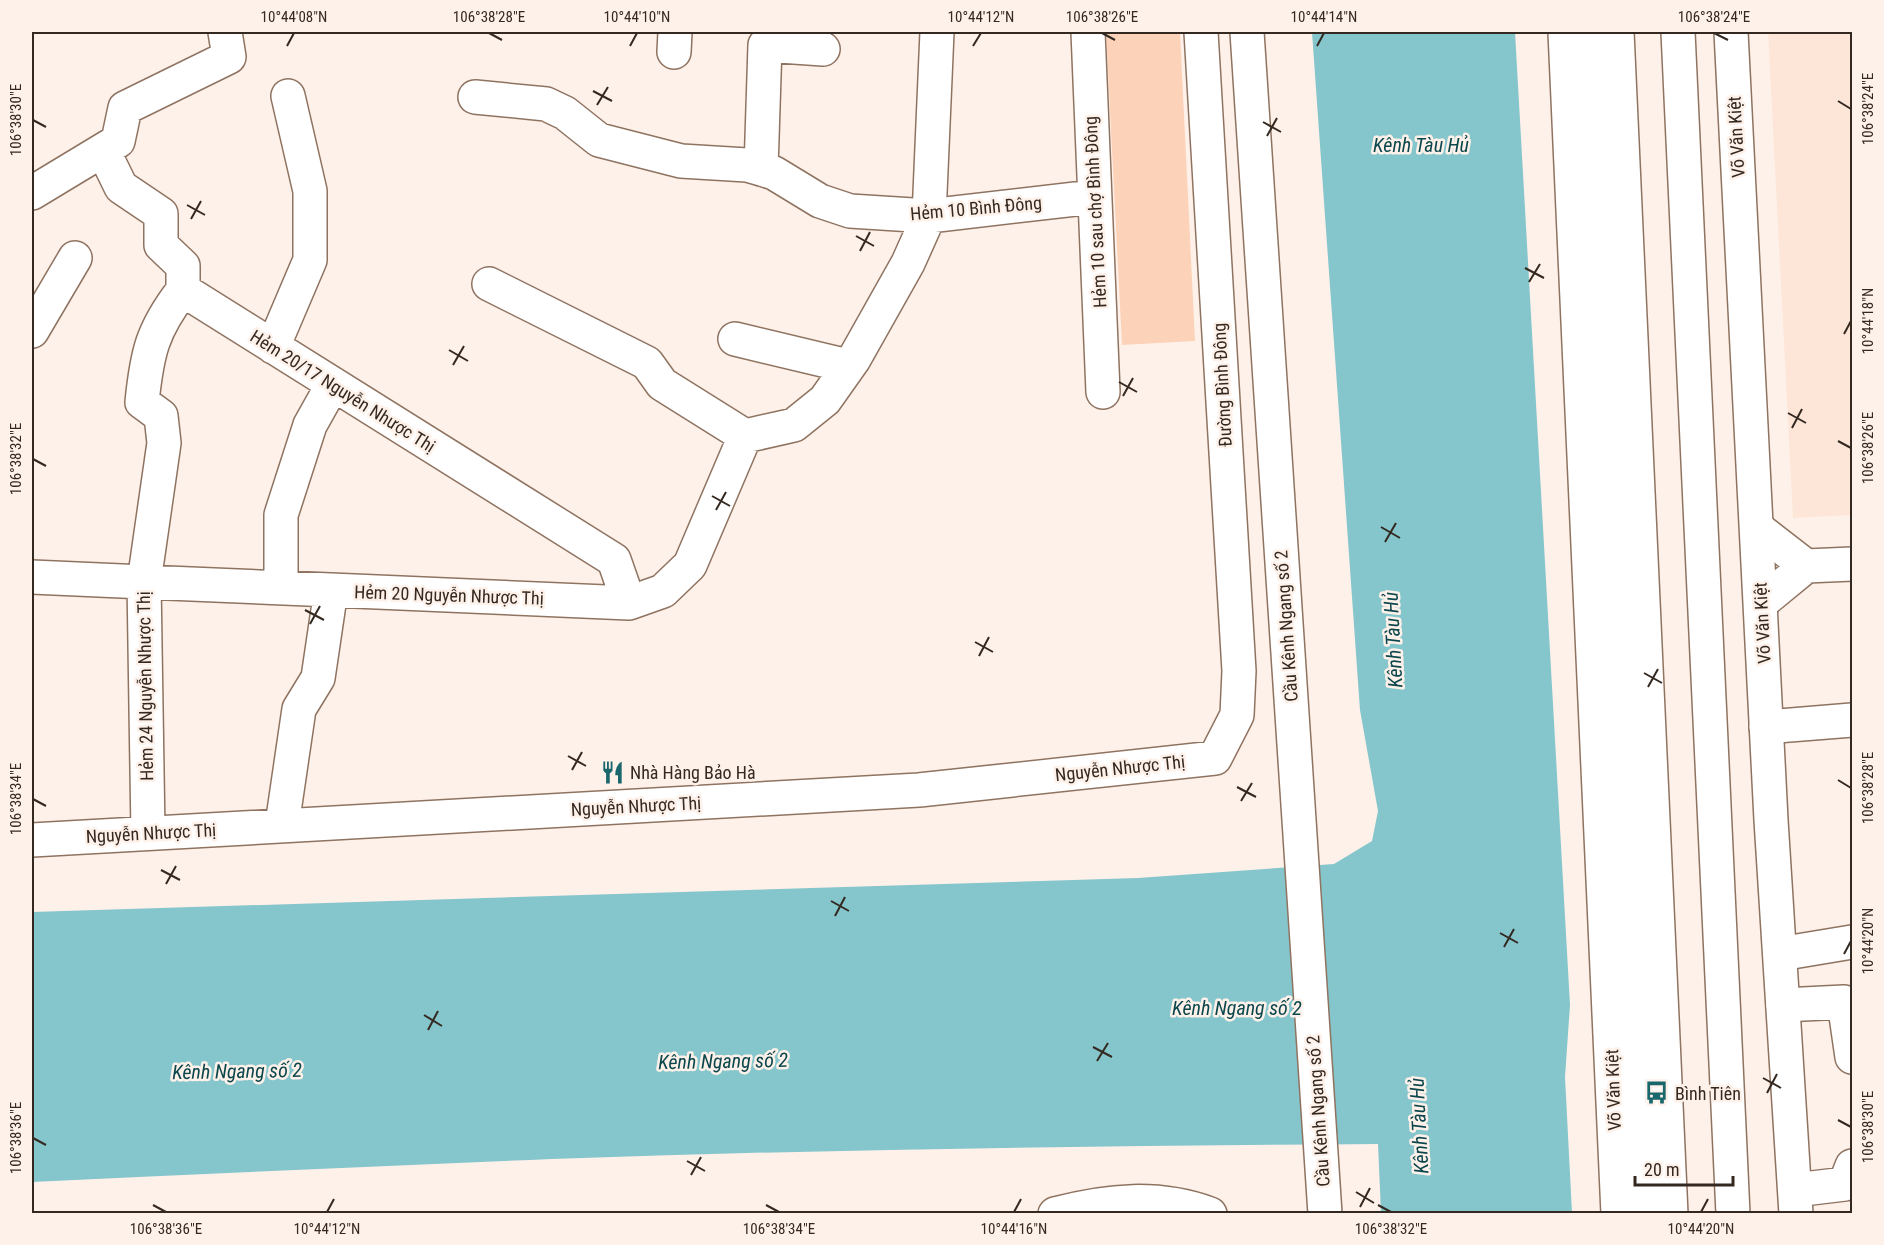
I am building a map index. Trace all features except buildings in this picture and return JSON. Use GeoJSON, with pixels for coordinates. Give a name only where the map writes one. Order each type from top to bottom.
{"type":"FeatureCollection","features":[{"type":"Feature","properties":{"kind":"main road"},"geometry":{"type":"LineString","coordinates":[[32,577],[144,582],[164,442],[161,416],[142,402],[146,363],[162,318],[183,290],[183,266],[161,245],[161,214],[121,188],[111,146],[125,108],[229,57],[225,32]]}},
{"type":"Feature","properties":{"kind":"main road"},"geometry":{"type":"LineString","coordinates":[[489,284],[647,363],[662,384],[745,436],[794,425],[825,400],[848,366],[908,263],[929,216],[937,32]]}},
{"type":"Feature","properties":{"kind":"main road","name":"Hẻm 10 sau chợ Bình Đông"},"geometry":{"type":"LineString","coordinates":[[1088,32],[1103,392]]}},
{"type":"Feature","properties":{"kind":"main road","name":"Đường Bình Đông"},"geometry":{"type":"LineString","coordinates":[[1202,32],[1239,671],[1237,715],[1226,736]]}},
{"type":"Feature","properties":{"kind":"main road","name":"Võ Văn Kiệt"},"geometry":{"type":"LineString","coordinates":[[1565,32],[1618,1214]]}},
{"type":"Feature","properties":{"kind":"main road","name":"Võ Văn Kiệt"},"geometry":{"type":"LineString","coordinates":[[1588,32],[1645,1214]]}},
{"type":"Feature","properties":{"kind":"main road"},"geometry":{"type":"LineString","coordinates":[[1617,32],[1671,1214]]}},
{"type":"Feature","properties":{"kind":"main road"},"geometry":{"type":"LineString","coordinates":[[1678,32],[1733,1214]]}},
{"type":"Feature","properties":{"kind":"main road","name":"Võ Văn Kiệt"},"geometry":{"type":"LineString","coordinates":[[1731,32],[1766,727],[1795,1202]]}},
{"type":"Feature","properties":{"kind":"main road","name":"Cầu Kênh Ngang số 2"},"geometry":{"type":"LineString","coordinates":[[1247,35],[1325,1214]]}},
{"type":"Feature","properties":{"kind":"main road"},"geometry":{"type":"LineString","coordinates":[[761,169],[765,45],[823,49]]}},
{"type":"Feature","properties":{"kind":"main road"},"geometry":{"type":"LineString","coordinates":[[273,347],[310,260],[310,191],[288,96]]}},
{"type":"Feature","properties":{"kind":"main road","name":"Hẻm 10 Bình Đông"},"geometry":{"type":"LineString","coordinates":[[476,97],[546,104],[565,113],[599,140],[681,161],[747,165],[761,169],[774,173],[820,201],[850,211],[929,216],[1094,197]]}},
{"type":"Feature","properties":{"kind":"main road"},"geometry":{"type":"LineString","coordinates":[[32,193],[111,146]]}},
{"type":"Feature","properties":{"kind":"main road"},"geometry":{"type":"LineString","coordinates":[[32,331],[75,258]]}},
{"type":"Feature","properties":{"kind":"main road","name":"Hẻm 20/17 Nguyễn Nhược Thị"},"geometry":{"type":"LineString","coordinates":[[183,290],[614,560],[629,603]]}},
{"type":"Feature","properties":{"kind":"main road"},"geometry":{"type":"LineString","coordinates":[[735,339],[848,366]]}},
{"type":"Feature","properties":{"kind":"main road"},"geometry":{"type":"LineString","coordinates":[[281,588],[281,515],[310,425],[333,384]]}},
{"type":"Feature","properties":{"kind":"main road"},"geometry":{"type":"LineString","coordinates":[[629,603],[663,591],[690,565],[745,436]]}},
{"type":"Feature","properties":{"kind":"main road"},"geometry":{"type":"LineString","coordinates":[[1757,528],[1806,566]]}},
{"type":"Feature","properties":{"kind":"main road"},"geometry":{"type":"LineString","coordinates":[[1761,603],[1806,566],[1852,564]]}},
{"type":"Feature","properties":{"kind":"main road","name":"Hẻm 24 Nguyễn Nhược Thị"},"geometry":{"type":"LineString","coordinates":[[147,833],[144,582],[331,590]]}},
{"type":"Feature","properties":{"kind":"main road","name":"Hẻm 20 Nguyễn Nhược Thị"},"geometry":{"type":"LineString","coordinates":[[282,825],[299,709],[318,678],[331,590],[629,603]]}},
{"type":"Feature","properties":{"kind":"main road"},"geometry":{"type":"LineString","coordinates":[[1766,727],[1852,720]]}},
{"type":"Feature","properties":{"kind":"main road","name":"Nguyễn Nhược Thị"},"geometry":{"type":"LineString","coordinates":[[32,840],[919,790],[1215,758],[1226,736]]}},
{"type":"Feature","properties":{"kind":"main road"},"geometry":{"type":"LineString","coordinates":[[1780,954],[1852,942]]}},
{"type":"Feature","properties":{"kind":"main road"},"geometry":{"type":"LineString","coordinates":[[1783,1005],[1844,1002],[1852,1057]]}},
{"type":"Feature","properties":{"kind":"main road"},"geometry":{"type":"LineString","coordinates":[[1795,1202],[1845,1184],[1852,1166],[1852,1156]]}},
{"type":"Feature","properties":{"kind":"main road"},"geometry":{"type":"LineString","coordinates":[[1055,1214],[1102,1204],[1160,1200],[1210,1214]]}},
{"type":"Feature","properties":{"kind":"shaded area"},"geometry":{"type":"Polygon","coordinates":[[[1106,32],[1180,32],[1195,341],[1122,345],[1106,32]]]}},
{"type":"Feature","properties":{"kind":"shaded area"},"geometry":{"type":"Polygon","coordinates":[[[1768,32],[1852,32],[1852,515],[1793,518],[1768,32]]]}},
{"type":"Feature","properties":{"kind":"water","name":"Kênh Ngang số 2"},"geometry":{"type":"Polygon","coordinates":[[[1312,32],[1515,32],[1570,1005],[1565,1077],[1572,1213],[1381,1213],[1378,1144],[965,1148],[758,1153],[422,1164],[32,1182],[32,912],[1138,878],[1334,864],[1372,841],[1378,811],[1360,710],[1312,32]]]}},
{"type":"Feature","properties":{"kind":"place","name":"Nhà Hàng Bảo Hà"},"geometry":{"type":"Point","coordinates":[612,772]}},
{"type":"Feature","properties":{"kind":"place","name":"Bình Tiên"},"geometry":{"type":"Point","coordinates":[1657,1093]}},
{"type":"Feature","properties":{"kind":"water label","name":"Kênh Tàu Hủ"},"geometry":{"type":"Point","coordinates":[1421,145]}},
{"type":"Feature","properties":{"kind":"water label","name":"Kênh Tàu Hủ"},"geometry":{"type":"Point","coordinates":[1393,640]}},
{"type":"Feature","properties":{"kind":"water label","name":"Kênh Tàu Hủ"},"geometry":{"type":"Point","coordinates":[1419,1126]}}]}
